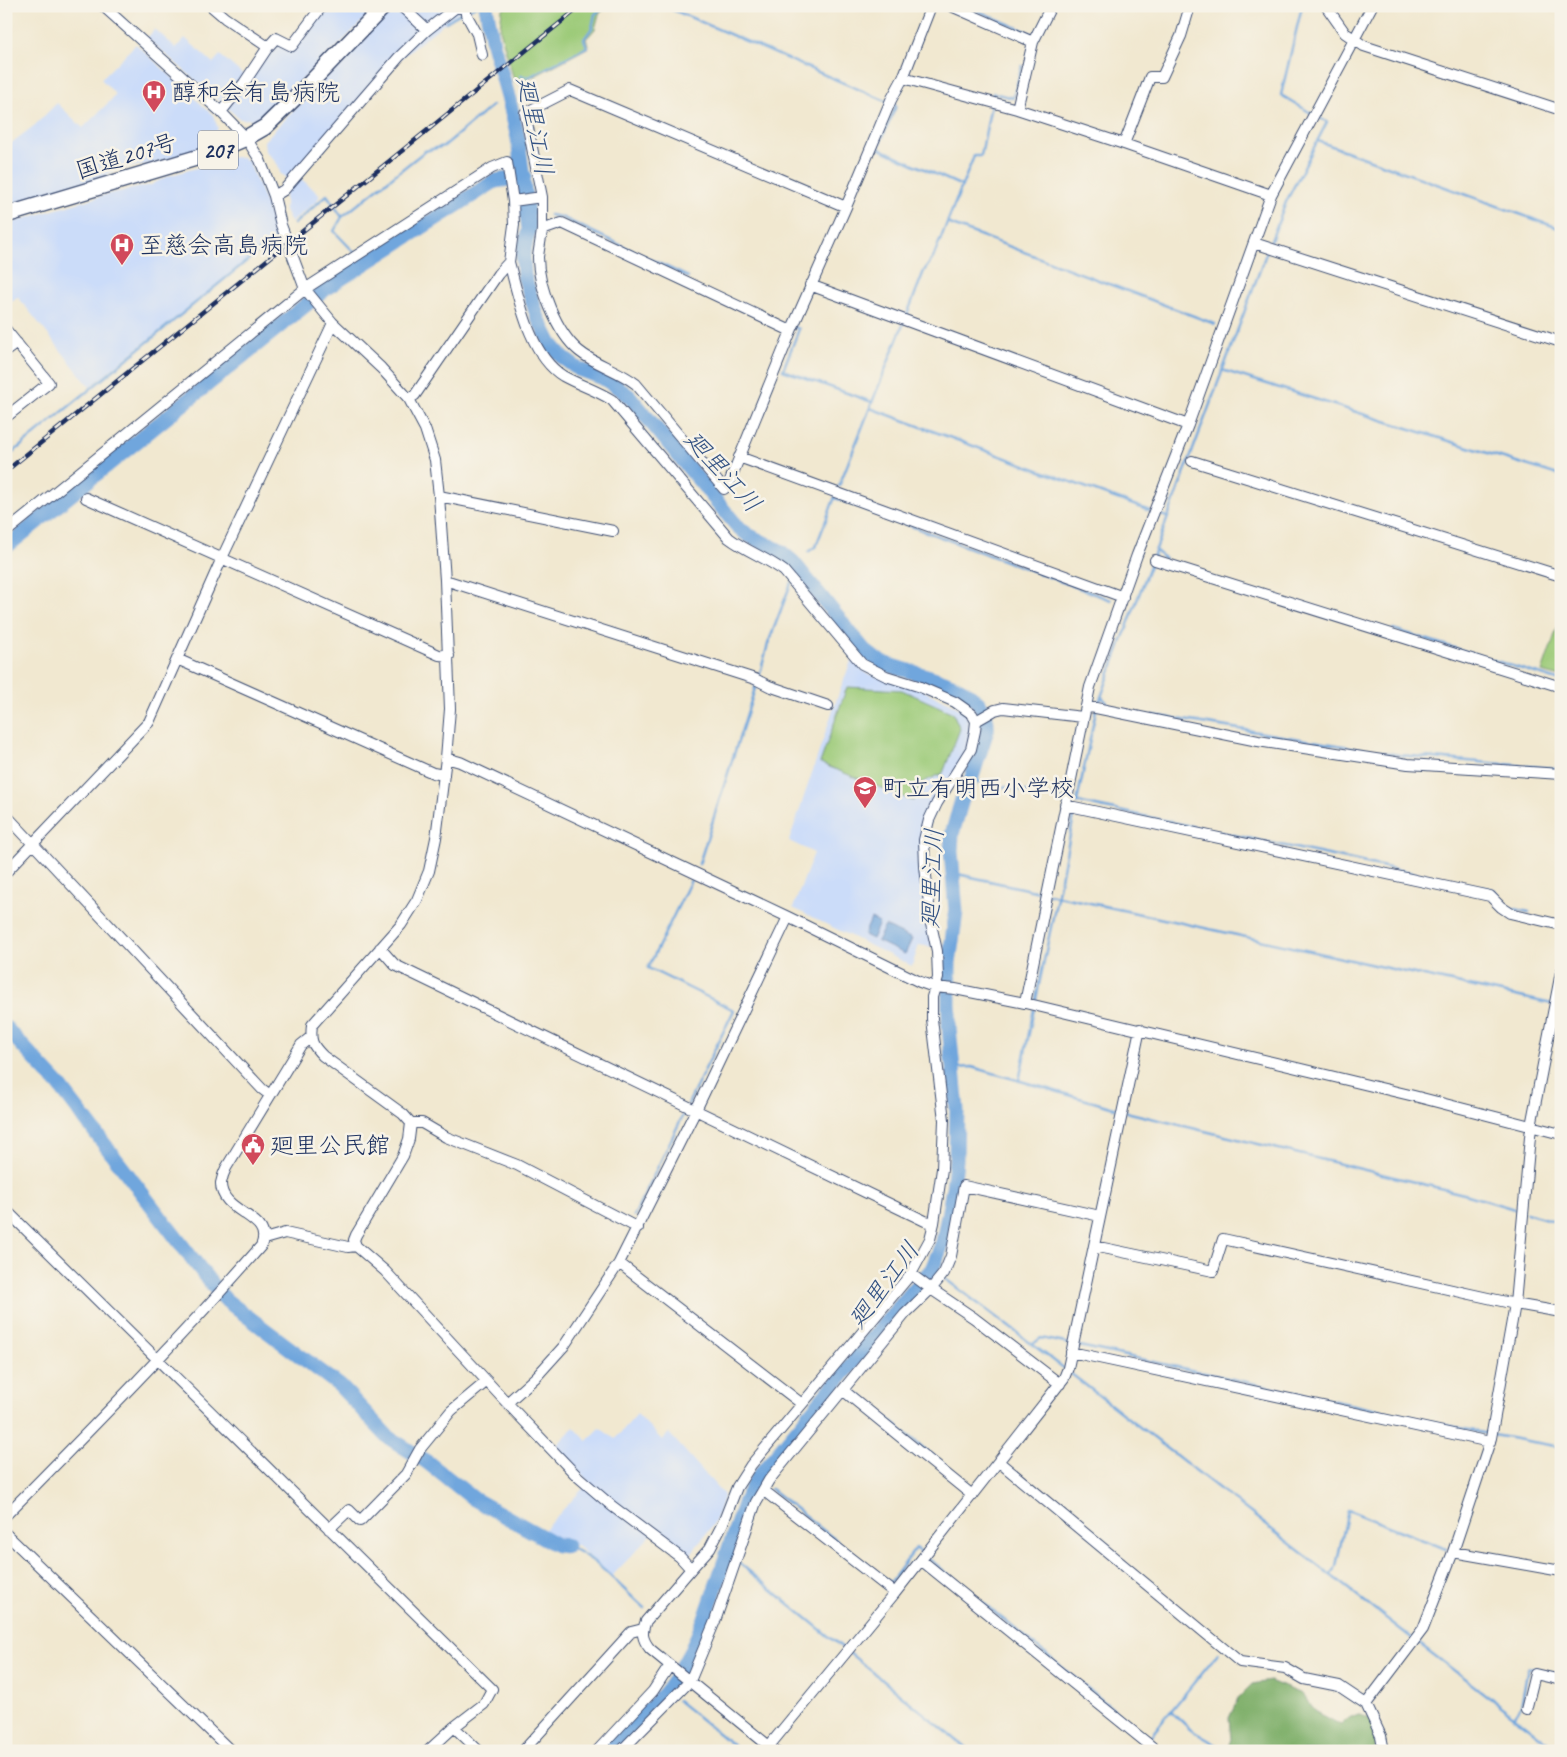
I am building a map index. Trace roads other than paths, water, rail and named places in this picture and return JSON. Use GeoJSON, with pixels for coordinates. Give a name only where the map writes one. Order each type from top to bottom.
{"type":"FeatureCollection","features":[{"type":"Feature","properties":{"kind":"highway","name":"国道207号"},"geometry":{"type":"LineString","coordinates":[[6,215],[206,155],[246,138],[265,127],[384,6]]}},
{"type":"Feature","properties":{"kind":"street"},"geometry":{"type":"LineString","coordinates":[[103,6],[246,138],[260,160],[305,289],[332,323],[381,368],[409,399],[425,429],[435,460],[440,496],[450,709],[436,838],[429,871],[416,900],[406,916],[312,1026],[310,1037],[314,1046],[323,1056],[403,1114],[411,1123],[410,1139],[403,1156],[356,1235],[354,1240],[356,1246],[385,1270],[576,1476],[612,1506],[680,1557],[691,1570]]}},
{"type":"Feature","properties":{"kind":"street"},"geometry":{"type":"LineString","coordinates":[[212,6],[225,18],[268,47]]}},
{"type":"Feature","properties":{"kind":"street"},"geometry":{"type":"LineString","coordinates":[[220,112],[244,83],[276,38],[292,46],[322,6]]}},
{"type":"Feature","properties":{"kind":"street"},"geometry":{"type":"LineString","coordinates":[[401,6],[427,30]]}},
{"type":"Feature","properties":{"kind":"street"},"geometry":{"type":"LineString","coordinates":[[846,207],[570,90],[525,113],[542,197],[542,230],[538,258],[541,280],[555,320],[568,340],[580,352],[623,374],[636,384],[724,489],[729,483],[810,285],[846,207],[889,103],[902,78],[930,6]]}},
{"type":"Feature","properties":{"kind":"street"},"geometry":{"type":"LineString","coordinates":[[951,6],[1030,41]]}},
{"type":"Feature","properties":{"kind":"street"},"geometry":{"type":"LineString","coordinates":[[1017,109],[1030,41],[1051,6]]}},
{"type":"Feature","properties":{"kind":"street"},"geometry":{"type":"LineString","coordinates":[[1124,144],[1150,77],[1162,77],[1181,36],[1190,6]]}},
{"type":"Feature","properties":{"kind":"street"},"geometry":{"type":"LineString","coordinates":[[1326,6],[1345,33],[1364,46],[1561,110]]}},
{"type":"Feature","properties":{"kind":"street"},"geometry":{"type":"LineString","coordinates":[[1093,708],[1090,687],[1153,512],[1188,425],[1271,195],[1372,6]]}},
{"type":"Feature","properties":{"kind":"street"},"geometry":{"type":"LineString","coordinates":[[274,196],[284,190],[392,64],[427,30],[455,8],[466,9],[477,34],[482,55]]}},
{"type":"Feature","properties":{"kind":"street"},"geometry":{"type":"LineString","coordinates":[[902,78],[992,101],[1271,195]]}},
{"type":"Feature","properties":{"kind":"street"},"geometry":{"type":"LineString","coordinates":[[6,532],[305,289],[492,168],[507,162],[513,201],[514,225],[509,262],[524,318],[538,349],[548,362],[562,375],[601,392],[612,400],[729,538],[772,562],[794,582],[869,670],[918,686],[955,702],[972,714],[976,722],[976,731],[971,749],[937,803],[929,820],[924,840],[931,924],[937,951],[938,978],[937,987],[932,997],[932,1019],[944,1120],[942,1169],[930,1239],[914,1275],[750,1465],[737,1487],[723,1523],[710,1548],[646,1621],[642,1629],[644,1642],[650,1649],[772,1748],[999,1462],[1064,1376],[1072,1347],[1140,1029]]}},
{"type":"Feature","properties":{"kind":"street"},"geometry":{"type":"LineString","coordinates":[[513,201],[542,197]]}},
{"type":"Feature","properties":{"kind":"street"},"geometry":{"type":"LineString","coordinates":[[542,230],[562,223],[792,328]]}},
{"type":"Feature","properties":{"kind":"street"},"geometry":{"type":"LineString","coordinates":[[1254,243],[1561,342]]}},
{"type":"Feature","properties":{"kind":"street"},"geometry":{"type":"LineString","coordinates":[[409,399],[416,395],[498,274],[509,262]]}},
{"type":"Feature","properties":{"kind":"street"},"geometry":{"type":"LineString","coordinates":[[810,285],[1188,425]]}},
{"type":"Feature","properties":{"kind":"street"},"geometry":{"type":"LineString","coordinates":[[6,872],[149,722],[222,558],[332,323]]}},
{"type":"Feature","properties":{"kind":"street"},"geometry":{"type":"LineString","coordinates":[[6,330],[49,383],[6,417]]}},
{"type":"Feature","properties":{"kind":"street"},"geometry":{"type":"LineString","coordinates":[[6,351],[16,343]]}},
{"type":"Feature","properties":{"kind":"street"},"geometry":{"type":"LineString","coordinates":[[739,457],[1122,597]]}},
{"type":"Feature","properties":{"kind":"street"},"geometry":{"type":"LineString","coordinates":[[1192,461],[1561,576]]}},
{"type":"Feature","properties":{"kind":"street"},"geometry":{"type":"LineString","coordinates":[[440,496],[613,531]]}},
{"type":"Feature","properties":{"kind":"street"},"geometry":{"type":"LineString","coordinates":[[86,498],[439,654],[449,656]]}},
{"type":"Feature","properties":{"kind":"street"},"geometry":{"type":"LineString","coordinates":[[1155,560],[1561,687]]}},
{"type":"Feature","properties":{"kind":"street"},"geometry":{"type":"LineString","coordinates":[[445,580],[758,680],[769,686],[828,706]]}},
{"type":"Feature","properties":{"kind":"street"},"geometry":{"type":"LineString","coordinates":[[178,658],[433,773],[444,775]]}},
{"type":"Feature","properties":{"kind":"street"},"geometry":{"type":"LineString","coordinates":[[976,722],[995,710],[1003,708],[1083,717]]}},
{"type":"Feature","properties":{"kind":"street"},"geometry":{"type":"LineString","coordinates":[[1031,1004],[1047,894],[1070,803],[1083,717],[1093,708]]}},
{"type":"Feature","properties":{"kind":"street"},"geometry":{"type":"LineString","coordinates":[[1093,708],[1258,741],[1408,764],[1561,774]]}},
{"type":"Feature","properties":{"kind":"street"},"geometry":{"type":"LineString","coordinates":[[446,758],[460,762],[788,917],[920,982],[937,987],[1031,1004],[1140,1029],[1561,1134]]}},
{"type":"Feature","properties":{"kind":"street"},"geometry":{"type":"LineString","coordinates":[[1070,803],[1490,896],[1510,913],[1561,925]]}},
{"type":"Feature","properties":{"kind":"street"},"geometry":{"type":"LineString","coordinates":[[6,815],[262,1089],[270,1095]]}},
{"type":"Feature","properties":{"kind":"street"},"geometry":{"type":"LineString","coordinates":[[507,1403],[536,1377],[564,1346],[619,1263],[638,1228],[690,1107],[788,917]]}},
{"type":"Feature","properties":{"kind":"street"},"geometry":{"type":"LineString","coordinates":[[380,948],[395,965],[925,1221],[934,1223]]}},
{"type":"Feature","properties":{"kind":"street"},"geometry":{"type":"LineString","coordinates":[[1366,1704],[1416,1641],[1423,1629],[1442,1576],[1453,1552],[1491,1437],[1515,1304],[1532,1126],[1561,972]]}},
{"type":"Feature","properties":{"kind":"street"},"geometry":{"type":"LineString","coordinates":[[6,1515],[224,1289],[261,1246],[264,1232],[258,1224],[231,1204],[223,1194],[221,1181],[226,1168],[270,1095],[301,1045],[310,1037]]}},
{"type":"Feature","properties":{"kind":"street"},"geometry":{"type":"LineString","coordinates":[[411,1123],[422,1123],[446,1137],[517,1165],[638,1228]]}},
{"type":"Feature","properties":{"kind":"street"},"geometry":{"type":"LineString","coordinates":[[621,1751],[690,1681],[715,1621],[756,1502],[763,1490],[905,1314],[942,1276],[951,1256],[964,1186],[1100,1216]]}},
{"type":"Feature","properties":{"kind":"street"},"geometry":{"type":"LineString","coordinates":[[6,1210],[492,1689],[484,1704],[454,1727],[428,1751]]}},
{"type":"Feature","properties":{"kind":"street"},"geometry":{"type":"LineString","coordinates":[[264,1239],[285,1233],[356,1246]]}},
{"type":"Feature","properties":{"kind":"street"},"geometry":{"type":"LineString","coordinates":[[1094,1246],[1213,1272],[1222,1239],[1515,1304],[1561,1312]]}},
{"type":"Feature","properties":{"kind":"street"},"geometry":{"type":"LineString","coordinates":[[619,1263],[802,1404]]}},
{"type":"Feature","properties":{"kind":"street"},"geometry":{"type":"LineString","coordinates":[[914,1275],[974,1318],[1064,1376]]}},
{"type":"Feature","properties":{"kind":"street"},"geometry":{"type":"LineString","coordinates":[[1072,1347],[1491,1437]]}},
{"type":"Feature","properties":{"kind":"street"},"geometry":{"type":"LineString","coordinates":[[330,1529],[349,1510],[360,1521],[406,1474],[420,1449],[451,1410],[487,1382]]}},
{"type":"Feature","properties":{"kind":"street"},"geometry":{"type":"LineString","coordinates":[[846,1387],[972,1495]]}},
{"type":"Feature","properties":{"kind":"street"},"geometry":{"type":"LineString","coordinates":[[999,1462],[1240,1662],[1285,1668],[1304,1679],[1339,1686],[1366,1704],[1381,1736],[1383,1746],[1379,1751]]}},
{"type":"Feature","properties":{"kind":"street"},"geometry":{"type":"LineString","coordinates":[[763,1490],[895,1593]]}},
{"type":"Feature","properties":{"kind":"street"},"geometry":{"type":"LineString","coordinates":[[6,1534],[231,1751]]}},
{"type":"Feature","properties":{"kind":"street"},"geometry":{"type":"LineString","coordinates":[[1453,1552],[1561,1571]]}},
{"type":"Feature","properties":{"kind":"street"},"geometry":{"type":"LineString","coordinates":[[924,1556],[1157,1751]]}},
{"type":"Feature","properties":{"kind":"street"},"geometry":{"type":"LineString","coordinates":[[523,1751],[631,1632],[642,1629]]}},
{"type":"Feature","properties":{"kind":"street"},"geometry":{"type":"LineString","coordinates":[[597,1751],[653,1690],[670,1665]]}},
{"type":"Feature","properties":{"kind":"street"},"geometry":{"type":"LineString","coordinates":[[1526,1710],[1535,1674],[1561,1680]]}},
{"type":"Feature","properties":{"kind":"street"},"geometry":{"type":"LineString","coordinates":[[454,1727],[479,1751]]}},
{"type":"Feature","properties":{"kind":"water"},"geometry":{"type":"Polygon","coordinates":[[[871,919],[879,923],[872,939],[864,935],[871,919]]]}},
{"type":"Feature","properties":{"kind":"water"},"geometry":{"type":"Polygon","coordinates":[[[885,926],[912,939],[905,954],[877,941],[885,926]]]}},
{"type":"Feature","properties":{"kind":"waterway"},"geometry":{"type":"LineString","coordinates":[[470,9],[476,6]]}},
{"type":"Feature","properties":{"kind":"waterway","name":"廻里江川"},"geometry":{"type":"LineString","coordinates":[[486,6],[493,44],[518,138],[529,230],[523,253],[524,276],[538,318],[551,344],[563,358],[578,369],[603,378],[630,397],[737,526],[748,535],[780,551],[793,562],[864,650],[883,663],[950,684],[965,692],[977,702],[985,714],[987,730],[971,780],[964,793],[952,834],[951,851],[956,912],[949,963],[949,1027],[957,1110],[956,1160],[953,1189],[943,1242],[932,1269],[757,1478],[745,1501],[706,1616],[692,1649],[666,1692],[608,1751]]}},
{"type":"Feature","properties":{"kind":"waterway"},"geometry":{"type":"LineString","coordinates":[[521,76],[529,77],[587,47],[584,39],[592,28],[595,14],[606,6]]}},
{"type":"Feature","properties":{"kind":"waterway"},"geometry":{"type":"LineString","coordinates":[[664,6],[888,102]]}},
{"type":"Feature","properties":{"kind":"waterway"},"geometry":{"type":"LineString","coordinates":[[967,6],[1032,34]]}},
{"type":"Feature","properties":{"kind":"waterway"},"geometry":{"type":"LineString","coordinates":[[1302,6],[1281,95],[1311,113]]}},
{"type":"Feature","properties":{"kind":"waterway"},"geometry":{"type":"LineString","coordinates":[[446,22],[462,12]]}},
{"type":"Feature","properties":{"kind":"waterway"},"geometry":{"type":"LineString","coordinates":[[992,99],[993,93],[1013,98],[1022,66]]}},
{"type":"Feature","properties":{"kind":"waterway"},"geometry":{"type":"LineString","coordinates":[[893,104],[896,106],[878,148],[962,186]]}},
{"type":"Feature","properties":{"kind":"waterway"},"geometry":{"type":"LineString","coordinates":[[356,254],[334,231],[342,217],[425,151],[444,146],[493,105]]}},
{"type":"Feature","properties":{"kind":"waterway"},"geometry":{"type":"LineString","coordinates":[[906,317],[924,271],[933,258],[974,156],[981,156],[991,105]]}},
{"type":"Feature","properties":{"kind":"waterway"},"geometry":{"type":"LineString","coordinates":[[1269,246],[1286,202],[1327,122],[1316,116]]}},
{"type":"Feature","properties":{"kind":"waterway"},"geometry":{"type":"LineString","coordinates":[[1318,141],[1561,229]]}},
{"type":"Feature","properties":{"kind":"waterway"},"geometry":{"type":"LineString","coordinates":[[6,547],[328,287],[495,181],[524,177]]}},
{"type":"Feature","properties":{"kind":"waterway"},"geometry":{"type":"LineString","coordinates":[[294,224],[327,195],[342,217]]}},
{"type":"Feature","properties":{"kind":"waterway"},"geometry":{"type":"LineString","coordinates":[[528,215],[535,213]]}},
{"type":"Feature","properties":{"kind":"waterway"},"geometry":{"type":"LineString","coordinates":[[550,215],[561,217],[688,277]]}},
{"type":"Feature","properties":{"kind":"waterway"},"geometry":{"type":"LineString","coordinates":[[947,223],[1215,324]]}},
{"type":"Feature","properties":{"kind":"waterway"},"geometry":{"type":"LineString","coordinates":[[6,458],[276,237]]}},
{"type":"Feature","properties":{"kind":"waterway"},"geometry":{"type":"LineString","coordinates":[[1098,705],[1267,251]]}},
{"type":"Feature","properties":{"kind":"waterway"},"geometry":{"type":"LineString","coordinates":[[359,258],[364,264]]}},
{"type":"Feature","properties":{"kind":"waterway"},"geometry":{"type":"LineString","coordinates":[[839,486],[904,322]]}},
{"type":"Feature","properties":{"kind":"waterway"},"geometry":{"type":"LineString","coordinates":[[794,327],[799,329],[783,370],[872,402]]}},
{"type":"Feature","properties":{"kind":"waterway"},"geometry":{"type":"LineString","coordinates":[[1222,370],[1561,476]]}},
{"type":"Feature","properties":{"kind":"waterway"},"geometry":{"type":"LineString","coordinates":[[870,408],[1150,511]]}},
{"type":"Feature","properties":{"kind":"waterway"},"geometry":{"type":"LineString","coordinates":[[808,552],[816,546],[835,497]]}},
{"type":"Feature","properties":{"kind":"waterway"},"geometry":{"type":"LineString","coordinates":[[835,498],[1111,600]]}},
{"type":"Feature","properties":{"kind":"waterway"},"geometry":{"type":"LineString","coordinates":[[1155,513],[1167,517]]}},
{"type":"Feature","properties":{"kind":"waterway"},"geometry":{"type":"LineString","coordinates":[[1155,550],[1165,559]]}},
{"type":"Feature","properties":{"kind":"waterway","name":"廻里江川"},"geometry":{"type":"LineString","coordinates":[[793,562],[798,559]]}},
{"type":"Feature","properties":{"kind":"waterway"},"geometry":{"type":"LineString","coordinates":[[795,580],[803,573]]}},
{"type":"Feature","properties":{"kind":"waterway"},"geometry":{"type":"LineString","coordinates":[[759,677],[768,644],[791,583]]}},
{"type":"Feature","properties":{"kind":"waterway"},"geometry":{"type":"LineString","coordinates":[[1393,629],[1561,681]]}},
{"type":"Feature","properties":{"kind":"waterway"},"geometry":{"type":"LineString","coordinates":[[699,864],[757,682]]}},
{"type":"Feature","properties":{"kind":"waterway"},"geometry":{"type":"LineString","coordinates":[[1102,697],[1111,707]]}},
{"type":"Feature","properties":{"kind":"waterway"},"geometry":{"type":"LineString","coordinates":[[1096,710],[1077,802],[1494,890],[1506,905]]}},
{"type":"Feature","properties":{"kind":"waterway"},"geometry":{"type":"LineString","coordinates":[[1153,715],[1399,755],[1561,769]]}},
{"type":"Feature","properties":{"kind":"waterway"},"geometry":{"type":"LineString","coordinates":[[971,780],[1063,799]]}},
{"type":"Feature","properties":{"kind":"waterway"},"geometry":{"type":"LineString","coordinates":[[1035,1004],[1075,811]]}},
{"type":"Feature","properties":{"kind":"waterway"},"geometry":{"type":"LineString","coordinates":[[953,873],[1044,893]]}},
{"type":"Feature","properties":{"kind":"waterway"},"geometry":{"type":"LineString","coordinates":[[688,1104],[734,1010],[648,968],[691,880]]}},
{"type":"Feature","properties":{"kind":"waterway"},"geometry":{"type":"LineString","coordinates":[[1049,894],[1552,1004]]}},
{"type":"Feature","properties":{"kind":"waterway"},"geometry":{"type":"LineString","coordinates":[[1510,908],[1529,912]]}},
{"type":"Feature","properties":{"kind":"waterway"},"geometry":{"type":"LineString","coordinates":[[1019,1081],[1034,1009]]}},
{"type":"Feature","properties":{"kind":"waterway"},"geometry":{"type":"LineString","coordinates":[[6,1028],[59,1085],[214,1287],[227,1301],[340,1386],[388,1437],[427,1462],[474,1499],[557,1545],[567,1546]]}},
{"type":"Feature","properties":{"kind":"waterway"},"geometry":{"type":"LineString","coordinates":[[954,1068],[972,1067],[1121,1110]]}},
{"type":"Feature","properties":{"kind":"waterway"},"geometry":{"type":"LineString","coordinates":[[634,1216],[686,1109]]}},
{"type":"Feature","properties":{"kind":"waterway"},"geometry":{"type":"LineString","coordinates":[[1126,1112],[1468,1195],[1521,1211]]}},
{"type":"Feature","properties":{"kind":"waterway"},"geometry":{"type":"LineString","coordinates":[[1526,1213],[1561,1223]]}},
{"type":"Feature","properties":{"kind":"waterway"},"geometry":{"type":"LineString","coordinates":[[932,1269],[940,1274]]}},
{"type":"Feature","properties":{"kind":"waterway"},"geometry":{"type":"LineString","coordinates":[[944,1278],[1065,1369]]}},
{"type":"Feature","properties":{"kind":"waterway"},"geometry":{"type":"LineString","coordinates":[[1033,1344],[1041,1338],[1070,1344]]}},
{"type":"Feature","properties":{"kind":"waterway"},"geometry":{"type":"LineString","coordinates":[[1075,1345],[1488,1434]]}},
{"type":"Feature","properties":{"kind":"waterway"},"geometry":{"type":"LineString","coordinates":[[1070,1373],[1413,1639]]}},
{"type":"Feature","properties":{"kind":"waterway","name":"廻里江川"},"geometry":{"type":"LineString","coordinates":[[839,1378],[844,1383]]}},
{"type":"Feature","properties":{"kind":"waterway"},"geometry":{"type":"LineString","coordinates":[[849,1386],[969,1486]]}},
{"type":"Feature","properties":{"kind":"waterway"},"geometry":{"type":"LineString","coordinates":[[1493,1435],[1561,1447]]}},
{"type":"Feature","properties":{"kind":"waterway","name":"廻里江川"},"geometry":{"type":"LineString","coordinates":[[757,1478],[761,1481]]}},
{"type":"Feature","properties":{"kind":"waterway"},"geometry":{"type":"LineString","coordinates":[[771,1489],[890,1583],[916,1548],[923,1554]]}},
{"type":"Feature","properties":{"kind":"waterway"},"geometry":{"type":"LineString","coordinates":[[1330,1575],[1336,1566],[1348,1510],[1446,1549]]}},
{"type":"Feature","properties":{"kind":"waterway"},"geometry":{"type":"LineString","coordinates":[[567,1546],[598,1565],[644,1608]]}},
{"type":"Feature","properties":{"kind":"waterway"},"geometry":{"type":"LineString","coordinates":[[727,1554],[734,1559]]}},
{"type":"Feature","properties":{"kind":"waterway"},"geometry":{"type":"LineString","coordinates":[[927,1557],[1119,1714]]}},
{"type":"Feature","properties":{"kind":"waterway"},"geometry":{"type":"LineString","coordinates":[[738,1562],[844,1649]]}},
{"type":"Feature","properties":{"kind":"waterway"},"geometry":{"type":"LineString","coordinates":[[1417,1642],[1559,1751]]}},
{"type":"Feature","properties":{"kind":"waterway"},"geometry":{"type":"LineString","coordinates":[[848,1652],[970,1751]]}},
{"type":"Feature","properties":{"kind":"waterway"},"geometry":{"type":"LineString","coordinates":[[1148,1738],[1218,1653]]}},
{"type":"Feature","properties":{"kind":"waterway"},"geometry":{"type":"LineString","coordinates":[[1514,1717],[1521,1706],[1528,1668],[1561,1674]]}},
{"type":"Feature","properties":{"kind":"waterway","name":"廻里江川"},"geometry":{"type":"LineString","coordinates":[[666,1692],[672,1697]]}},
{"type":"Feature","properties":{"kind":"waterway"},"geometry":{"type":"LineString","coordinates":[[677,1700],[740,1751]]}},
{"type":"Feature","properties":{"kind":"waterway"},"geometry":{"type":"LineString","coordinates":[[1172,1712],[1191,1730],[1227,1751]]}},
{"type":"Feature","properties":{"kind":"railway"},"geometry":{"type":"LineString","coordinates":[[6,471],[581,6]]}},
{"type":"Feature","properties":{"kind":"place","name":"醇和会有島病院"},"geometry":{"type":"Point","coordinates":[154,113]}},
{"type":"Feature","properties":{"kind":"place","name":"至慈会高島病院"},"geometry":{"type":"Point","coordinates":[122,266]}},
{"type":"Feature","properties":{"kind":"place","name":"町立有明西小学校"},"geometry":{"type":"Point","coordinates":[865,809]}},
{"type":"Feature","properties":{"kind":"place","name":"廻里公民館"},"geometry":{"type":"Point","coordinates":[253,1166]}}]}
